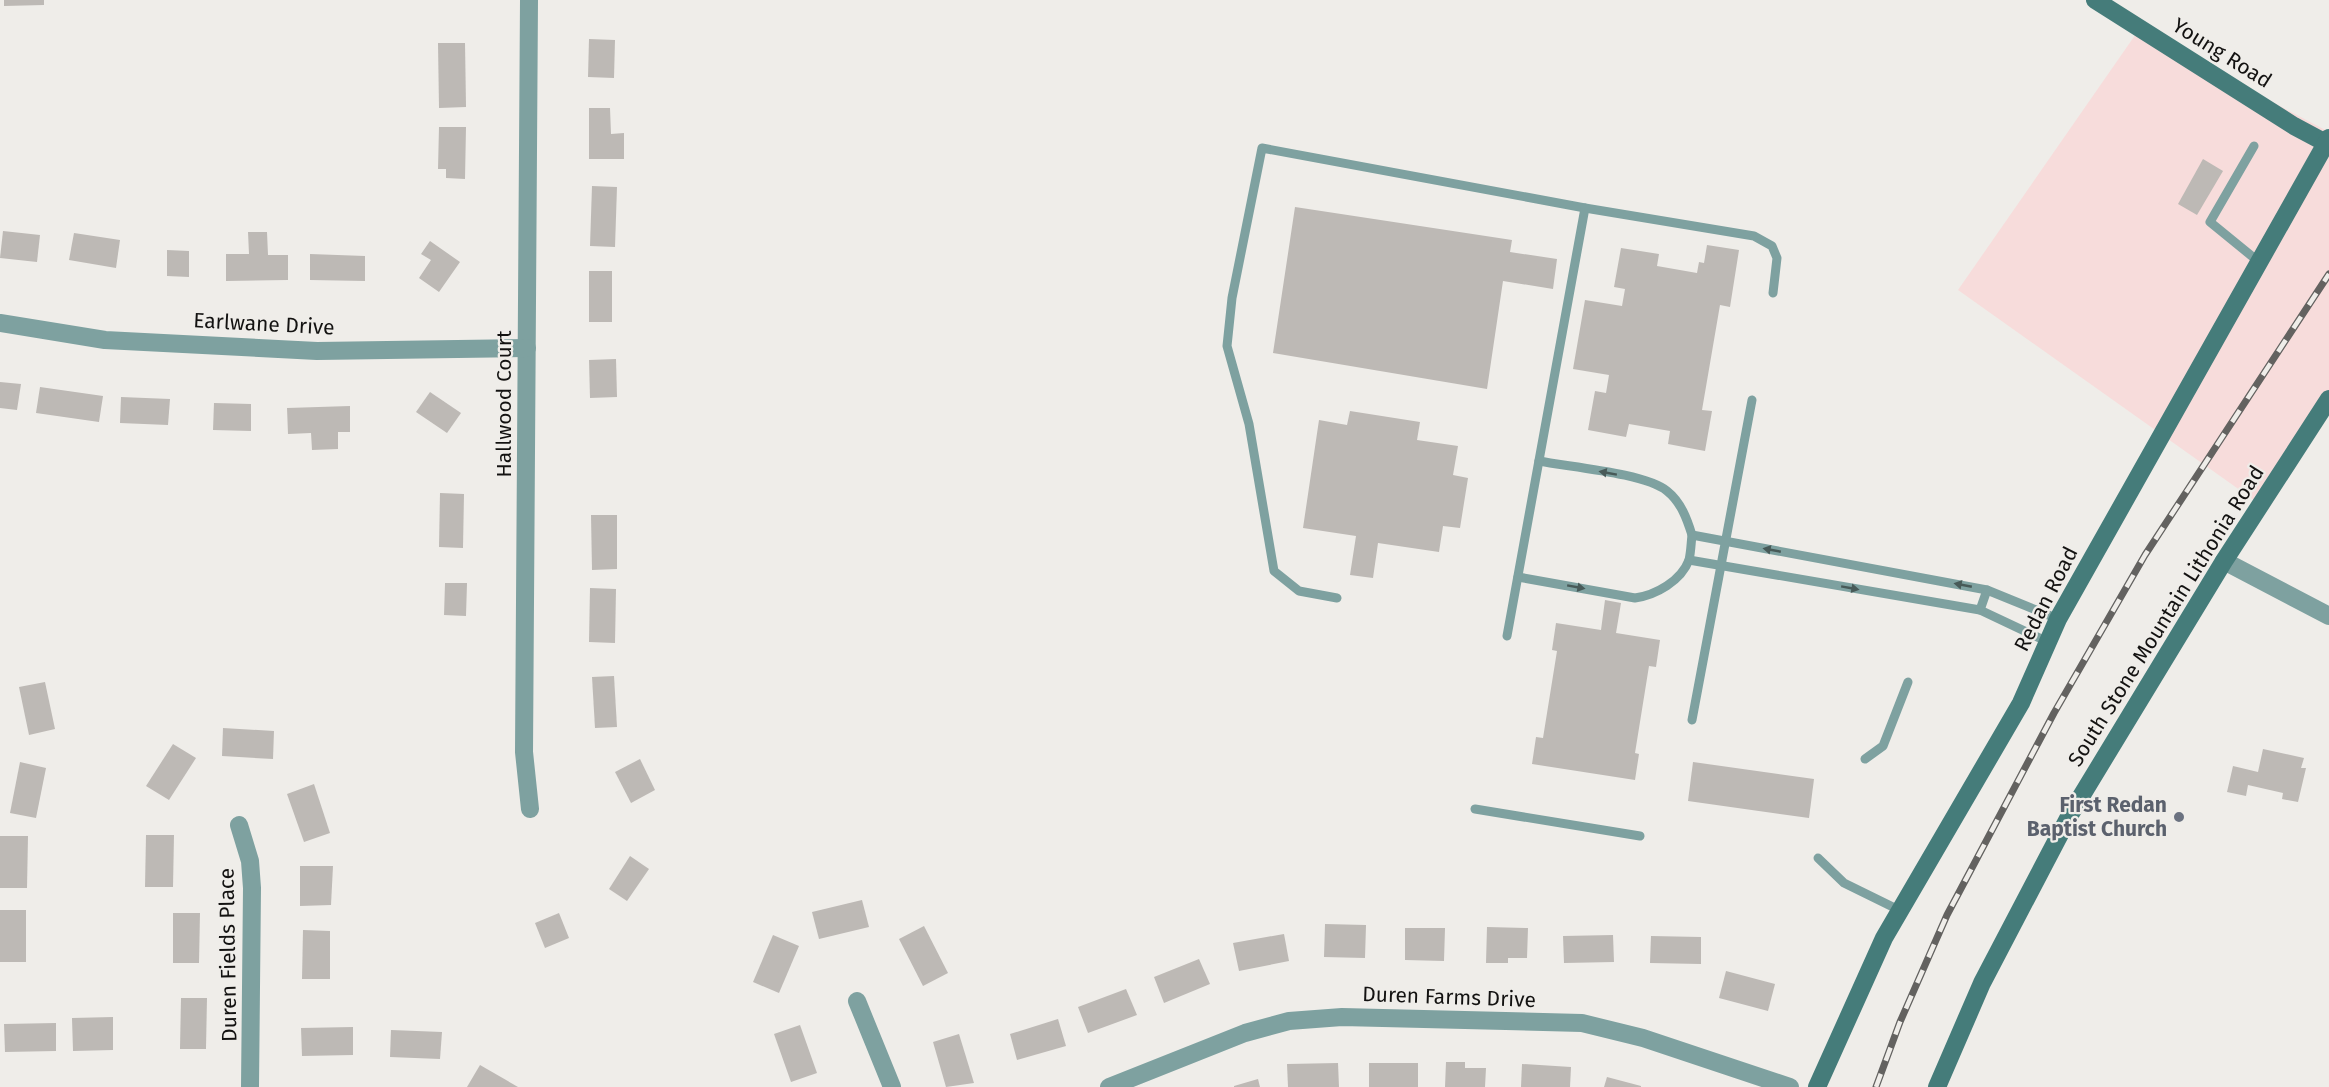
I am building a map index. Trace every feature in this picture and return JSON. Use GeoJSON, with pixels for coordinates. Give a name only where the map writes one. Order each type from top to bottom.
{"type":"FeatureCollection","features":[{"type":"Feature","properties":{"kind":"main road","name":"Young Road"},"geometry":{"type":"LineString","coordinates":[[2095,0],[2294,126],[2327,140]]}},
{"type":"Feature","properties":{"kind":"main road","name":"Redan Road"},"geometry":{"type":"LineString","coordinates":[[1817,1087],[1844,1021],[1899,910],[2021,703],[2058,619],[2327,140]]}},
{"type":"Feature","properties":{"kind":"main road","name":"South Stone Mountain Lithonia Road"},"geometry":{"type":"LineString","coordinates":[[1937,1087],[1982,983],[2071,813],[2224,561],[2329,399]]}},
{"type":"Feature","properties":{"kind":"street","name":"Hallwood Court"},"geometry":{"type":"LineString","coordinates":[[529,0],[524,752],[530,809]]}},
{"type":"Feature","properties":{"kind":"street","name":"Earlwane Drive"},"geometry":{"type":"LineString","coordinates":[[0,322],[105,340],[317,351],[527,348]]}},
{"type":"Feature","properties":{"kind":"street"},"geometry":{"type":"LineString","coordinates":[[2224,561],[2329,616]]}},
{"type":"Feature","properties":{"kind":"street","name":"Duren Fields Place"},"geometry":{"type":"LineString","coordinates":[[239,825],[250,861],[252,888],[250,1087]]}},
{"type":"Feature","properties":{"kind":"street"},"geometry":{"type":"LineString","coordinates":[[857,1001],[892,1087]]}},
{"type":"Feature","properties":{"kind":"street","name":"Duren Farms Drive"},"geometry":{"type":"LineString","coordinates":[[1109,1087],[1245,1033],[1288,1020],[1342,1017],[1582,1023],[1643,1038],[1790,1087]]}},
{"type":"Feature","properties":{"kind":"lane"},"geometry":{"type":"LineString","coordinates":[[2254,146],[2210,222],[2259,262]]}},
{"type":"Feature","properties":{"kind":"lane"},"geometry":{"type":"LineString","coordinates":[[1337,598],[1299,591],[1274,571],[1249,424],[1227,346],[1232,298],[1262,148],[1586,208],[1754,236],[1772,246],[1777,258],[1773,293]]}},
{"type":"Feature","properties":{"kind":"lane"},"geometry":{"type":"LineString","coordinates":[[1508,636],[1586,208]]}},
{"type":"Feature","properties":{"kind":"lane"},"geometry":{"type":"LineString","coordinates":[[1692,720],[1752,400]]}},
{"type":"Feature","properties":{"kind":"lane"},"geometry":{"type":"LineString","coordinates":[[1518,577],[1635,598],[1652,595],[1668,585],[1689,560],[1692,535],[1686,516],[1675,498],[1650,481],[1539,461]]}},
{"type":"Feature","properties":{"kind":"lane"},"geometry":{"type":"LineString","coordinates":[[1692,535],[1987,590],[2058,619]]}},
{"type":"Feature","properties":{"kind":"lane"},"geometry":{"type":"LineString","coordinates":[[1689,560],[1980,610],[2048,642]]}},
{"type":"Feature","properties":{"kind":"lane"},"geometry":{"type":"LineString","coordinates":[[1980,610],[1987,590]]}},
{"type":"Feature","properties":{"kind":"lane"},"geometry":{"type":"LineString","coordinates":[[1864,759],[1883,746],[1908,682]]}},
{"type":"Feature","properties":{"kind":"lane"},"geometry":{"type":"LineString","coordinates":[[1475,809],[1640,836]]}},
{"type":"Feature","properties":{"kind":"lane"},"geometry":{"type":"LineString","coordinates":[[1818,858],[1844,883],[1899,910]]}},
{"type":"Feature","properties":{"kind":"shaded area"},"geometry":{"type":"Polygon","coordinates":[[[2138,31],[2329,132],[2329,409],[2268,510],[1958,290],[2138,31]]]}},
{"type":"Feature","properties":{"kind":"building"},"geometry":{"type":"Polygon","coordinates":[[[4,0],[44,0],[44,5],[4,6],[4,0]]]}},
{"type":"Feature","properties":{"kind":"building"},"geometry":{"type":"Polygon","coordinates":[[[589,39],[615,40],[614,78],[588,77],[589,39]]]}},
{"type":"Feature","properties":{"kind":"building"},"geometry":{"type":"Polygon","coordinates":[[[438,43],[465,43],[466,107],[439,108],[438,43]]]}},
{"type":"Feature","properties":{"kind":"building"},"geometry":{"type":"Polygon","coordinates":[[[589,108],[610,108],[611,134],[624,133],[624,159],[589,159],[589,108]]]}},
{"type":"Feature","properties":{"kind":"building"},"geometry":{"type":"Polygon","coordinates":[[[439,127],[466,127],[465,179],[446,178],[446,169],[438,169],[439,127]]]}},
{"type":"Feature","properties":{"kind":"building"},"geometry":{"type":"Polygon","coordinates":[[[2203,159],[2223,171],[2197,215],[2178,204],[2203,159]]]}},
{"type":"Feature","properties":{"kind":"building"},"geometry":{"type":"Polygon","coordinates":[[[592,186],[617,187],[615,247],[590,246],[592,186]]]}},
{"type":"Feature","properties":{"kind":"building"},"geometry":{"type":"Polygon","coordinates":[[[1295,207],[1512,240],[1510,252],[1557,259],[1553,289],[1503,281],[1487,389],[1273,353],[1295,207]]]}},
{"type":"Feature","properties":{"kind":"building"},"geometry":{"type":"Polygon","coordinates":[[[3,231],[40,235],[37,262],[0,258],[3,231]]]}},
{"type":"Feature","properties":{"kind":"building"},"geometry":{"type":"Polygon","coordinates":[[[248,232],[267,232],[268,255],[288,255],[288,280],[226,281],[226,254],[249,254],[248,232]]]}},
{"type":"Feature","properties":{"kind":"building"},"geometry":{"type":"Polygon","coordinates":[[[74,233],[120,240],[116,268],[69,260],[74,233]]]}},
{"type":"Feature","properties":{"kind":"building"},"geometry":{"type":"Polygon","coordinates":[[[430,241],[460,262],[439,292],[419,278],[431,260],[421,254],[430,241]]]}},
{"type":"Feature","properties":{"kind":"building"},"geometry":{"type":"Polygon","coordinates":[[[1707,245],[1739,250],[1730,307],[1720,305],[1702,410],[1712,411],[1705,451],[1668,444],[1670,431],[1629,424],[1626,437],[1588,430],[1595,391],[1606,393],[1609,375],[1573,369],[1585,300],[1622,306],[1625,289],[1614,287],[1621,248],[1659,254],[1657,266],[1697,273],[1699,262],[1704,263],[1707,245]]]}},
{"type":"Feature","properties":{"kind":"building"},"geometry":{"type":"Polygon","coordinates":[[[167,250],[189,251],[189,277],[167,276],[167,250]]]}},
{"type":"Feature","properties":{"kind":"building"},"geometry":{"type":"Polygon","coordinates":[[[310,254],[365,256],[365,281],[310,280],[310,254]]]}},
{"type":"Feature","properties":{"kind":"building"},"geometry":{"type":"Polygon","coordinates":[[[589,271],[612,271],[612,322],[589,322],[589,271]]]}},
{"type":"Feature","properties":{"kind":"building"},"geometry":{"type":"Polygon","coordinates":[[[616,359],[617,397],[590,398],[589,360],[616,359]]]}},
{"type":"Feature","properties":{"kind":"building"},"geometry":{"type":"Polygon","coordinates":[[[0,382],[21,384],[17,410],[0,408],[0,382]]]}},
{"type":"Feature","properties":{"kind":"building"},"geometry":{"type":"Polygon","coordinates":[[[40,387],[103,396],[99,422],[36,413],[40,387]]]}},
{"type":"Feature","properties":{"kind":"building"},"geometry":{"type":"Polygon","coordinates":[[[430,392],[461,413],[447,433],[416,412],[430,392]]]}},
{"type":"Feature","properties":{"kind":"building"},"geometry":{"type":"Polygon","coordinates":[[[121,397],[170,399],[168,425],[120,423],[121,397]]]}},
{"type":"Feature","properties":{"kind":"building"},"geometry":{"type":"Polygon","coordinates":[[[214,403],[251,404],[251,431],[213,430],[214,403]]]}},
{"type":"Feature","properties":{"kind":"building"},"geometry":{"type":"Polygon","coordinates":[[[350,406],[350,432],[338,432],[338,449],[312,450],[311,433],[288,434],[287,408],[350,406]]]}},
{"type":"Feature","properties":{"kind":"building"},"geometry":{"type":"Polygon","coordinates":[[[1350,411],[1420,422],[1417,440],[1458,446],[1453,475],[1468,478],[1460,528],[1443,526],[1439,552],[1378,543],[1373,578],[1350,575],[1356,536],[1303,528],[1319,420],[1347,425],[1350,411]]]}},
{"type":"Feature","properties":{"kind":"building"},"geometry":{"type":"Polygon","coordinates":[[[440,493],[464,494],[463,548],[439,547],[440,493]]]}},
{"type":"Feature","properties":{"kind":"building"},"geometry":{"type":"Polygon","coordinates":[[[591,515],[617,515],[617,569],[592,570],[591,515]]]}},
{"type":"Feature","properties":{"kind":"building"},"geometry":{"type":"Polygon","coordinates":[[[445,583],[467,583],[466,616],[444,615],[445,583]]]}},
{"type":"Feature","properties":{"kind":"building"},"geometry":{"type":"Polygon","coordinates":[[[590,588],[616,589],[615,643],[589,642],[590,588]]]}},
{"type":"Feature","properties":{"kind":"building"},"geometry":{"type":"Polygon","coordinates":[[[1605,600],[1621,603],[1616,633],[1660,640],[1656,667],[1649,666],[1635,753],[1639,754],[1635,780],[1532,764],[1536,737],[1543,738],[1557,651],[1552,650],[1556,623],[1601,630],[1605,600]]]}},
{"type":"Feature","properties":{"kind":"building"},"geometry":{"type":"Polygon","coordinates":[[[614,676],[617,727],[595,728],[592,677],[614,676]]]}},
{"type":"Feature","properties":{"kind":"building"},"geometry":{"type":"Polygon","coordinates":[[[45,682],[55,729],[29,735],[19,687],[45,682]]]}},
{"type":"Feature","properties":{"kind":"building"},"geometry":{"type":"Polygon","coordinates":[[[223,728],[274,731],[273,759],[222,756],[223,728]]]}},
{"type":"Feature","properties":{"kind":"building"},"geometry":{"type":"Polygon","coordinates":[[[173,744],[196,758],[169,800],[146,786],[173,744]]]}},
{"type":"Feature","properties":{"kind":"building"},"geometry":{"type":"Polygon","coordinates":[[[2263,749],[2304,758],[2301,768],[2306,768],[2298,802],[2282,799],[2283,793],[2248,785],[2246,796],[2227,792],[2233,766],[2258,772],[2263,749]]]}},
{"type":"Feature","properties":{"kind":"building"},"geometry":{"type":"Polygon","coordinates":[[[640,759],[655,790],[631,803],[615,772],[640,759]]]}},
{"type":"Feature","properties":{"kind":"building"},"geometry":{"type":"Polygon","coordinates":[[[20,762],[46,768],[36,818],[10,813],[20,762]]]}},
{"type":"Feature","properties":{"kind":"building"},"geometry":{"type":"Polygon","coordinates":[[[1693,762],[1814,779],[1809,818],[1688,801],[1693,762]]]}},
{"type":"Feature","properties":{"kind":"building"},"geometry":{"type":"Polygon","coordinates":[[[314,784],[330,833],[304,842],[287,794],[314,784]]]}},
{"type":"Feature","properties":{"kind":"building"},"geometry":{"type":"Polygon","coordinates":[[[146,835],[174,835],[173,887],[145,887],[146,835]]]}},
{"type":"Feature","properties":{"kind":"building"},"geometry":{"type":"Polygon","coordinates":[[[0,836],[28,836],[27,888],[0,888],[0,836]]]}},
{"type":"Feature","properties":{"kind":"building"},"geometry":{"type":"Polygon","coordinates":[[[630,856],[649,869],[627,901],[609,889],[630,856]]]}},
{"type":"Feature","properties":{"kind":"building"},"geometry":{"type":"Polygon","coordinates":[[[300,866],[333,866],[331,905],[300,906],[300,866]]]}},
{"type":"Feature","properties":{"kind":"building"},"geometry":{"type":"Polygon","coordinates":[[[862,900],[869,927],[819,939],[812,912],[862,900]]]}},
{"type":"Feature","properties":{"kind":"building"},"geometry":{"type":"Polygon","coordinates":[[[0,910],[26,910],[26,962],[0,962],[0,910]]]}},
{"type":"Feature","properties":{"kind":"building"},"geometry":{"type":"Polygon","coordinates":[[[173,913],[200,913],[199,963],[173,963],[173,913]]]}},
{"type":"Feature","properties":{"kind":"building"},"geometry":{"type":"Polygon","coordinates":[[[559,913],[569,938],[545,948],[535,923],[559,913]]]}},
{"type":"Feature","properties":{"kind":"building"},"geometry":{"type":"Polygon","coordinates":[[[1325,924],[1366,925],[1365,958],[1324,957],[1325,924]]]}},
{"type":"Feature","properties":{"kind":"building"},"geometry":{"type":"Polygon","coordinates":[[[924,926],[948,973],[923,986],[899,939],[924,926]]]}},
{"type":"Feature","properties":{"kind":"building"},"geometry":{"type":"Polygon","coordinates":[[[1487,927],[1528,928],[1527,958],[1508,958],[1508,963],[1486,963],[1487,927]]]}},
{"type":"Feature","properties":{"kind":"building"},"geometry":{"type":"Polygon","coordinates":[[[1405,928],[1445,928],[1444,961],[1405,960],[1405,928]]]}},
{"type":"Feature","properties":{"kind":"building"},"geometry":{"type":"Polygon","coordinates":[[[303,930],[330,931],[330,979],[302,979],[303,930]]]}},
{"type":"Feature","properties":{"kind":"building"},"geometry":{"type":"Polygon","coordinates":[[[1284,934],[1289,961],[1239,971],[1233,943],[1284,934]]]}},
{"type":"Feature","properties":{"kind":"building"},"geometry":{"type":"Polygon","coordinates":[[[773,935],[799,946],[779,993],[753,982],[773,935]]]}},
{"type":"Feature","properties":{"kind":"building"},"geometry":{"type":"Polygon","coordinates":[[[1613,935],[1614,962],[1564,963],[1563,936],[1613,935]]]}},
{"type":"Feature","properties":{"kind":"building"},"geometry":{"type":"Polygon","coordinates":[[[1651,936],[1701,937],[1701,964],[1650,963],[1651,936]]]}},
{"type":"Feature","properties":{"kind":"building"},"geometry":{"type":"Polygon","coordinates":[[[1199,959],[1210,984],[1164,1003],[1154,977],[1199,959]]]}},
{"type":"Feature","properties":{"kind":"building"},"geometry":{"type":"Polygon","coordinates":[[[1726,971],[1775,984],[1768,1011],[1719,998],[1726,971]]]}},
{"type":"Feature","properties":{"kind":"building"},"geometry":{"type":"Polygon","coordinates":[[[1126,989],[1137,1015],[1088,1033],[1078,1007],[1126,989]]]}},
{"type":"Feature","properties":{"kind":"building"},"geometry":{"type":"Polygon","coordinates":[[[181,998],[207,998],[206,1049],[180,1049],[181,998]]]}},
{"type":"Feature","properties":{"kind":"building"},"geometry":{"type":"Polygon","coordinates":[[[113,1017],[113,1050],[73,1051],[72,1018],[113,1017]]]}},
{"type":"Feature","properties":{"kind":"building"},"geometry":{"type":"Polygon","coordinates":[[[1058,1019],[1066,1046],[1017,1060],[1010,1034],[1058,1019]]]}},
{"type":"Feature","properties":{"kind":"building"},"geometry":{"type":"Polygon","coordinates":[[[56,1023],[56,1051],[5,1052],[4,1024],[56,1023]]]}},
{"type":"Feature","properties":{"kind":"building"},"geometry":{"type":"Polygon","coordinates":[[[800,1025],[817,1073],[791,1082],[774,1034],[800,1025]]]}},
{"type":"Feature","properties":{"kind":"building"},"geometry":{"type":"Polygon","coordinates":[[[353,1027],[353,1055],[302,1056],[301,1028],[353,1027]]]}},
{"type":"Feature","properties":{"kind":"building"},"geometry":{"type":"Polygon","coordinates":[[[391,1030],[442,1032],[440,1059],[390,1057],[391,1030]]]}},
{"type":"Feature","properties":{"kind":"building"},"geometry":{"type":"Polygon","coordinates":[[[959,1034],[974,1083],[946,1087],[933,1042],[959,1034]]]}},
{"type":"Feature","properties":{"kind":"building"},"geometry":{"type":"Polygon","coordinates":[[[1446,1062],[1465,1062],[1465,1068],[1486,1068],[1485,1087],[1445,1087],[1446,1062]]]}},
{"type":"Feature","properties":{"kind":"building"},"geometry":{"type":"Polygon","coordinates":[[[1338,1063],[1339,1087],[1288,1087],[1287,1064],[1338,1063]]]}},
{"type":"Feature","properties":{"kind":"building"},"geometry":{"type":"Polygon","coordinates":[[[1369,1063],[1418,1063],[1418,1087],[1369,1087],[1369,1063]]]}},
{"type":"Feature","properties":{"kind":"building"},"geometry":{"type":"Polygon","coordinates":[[[1522,1064],[1571,1067],[1570,1087],[1521,1087],[1522,1064]]]}},
{"type":"Feature","properties":{"kind":"building"},"geometry":{"type":"Polygon","coordinates":[[[480,1065],[518,1087],[467,1087],[480,1065]]]}},
{"type":"Feature","properties":{"kind":"building"},"geometry":{"type":"Polygon","coordinates":[[[1607,1077],[1641,1086],[1641,1087],[1604,1087],[1607,1077]]]}},
{"type":"Feature","properties":{"kind":"building"},"geometry":{"type":"Polygon","coordinates":[[[1258,1079],[1260,1087],[1234,1087],[1234,1086],[1258,1079]]]}},
{"type":"Feature","properties":{"kind":"railway"},"geometry":{"type":"LineString","coordinates":[[1876,1087],[1900,1022],[1947,915],[2054,713],[2145,555],[2329,274]]}},
{"type":"Feature","properties":{"kind":"place","name":"First Redan Baptist Church"},"geometry":{"type":"Point","coordinates":[2179,817]}}]}
